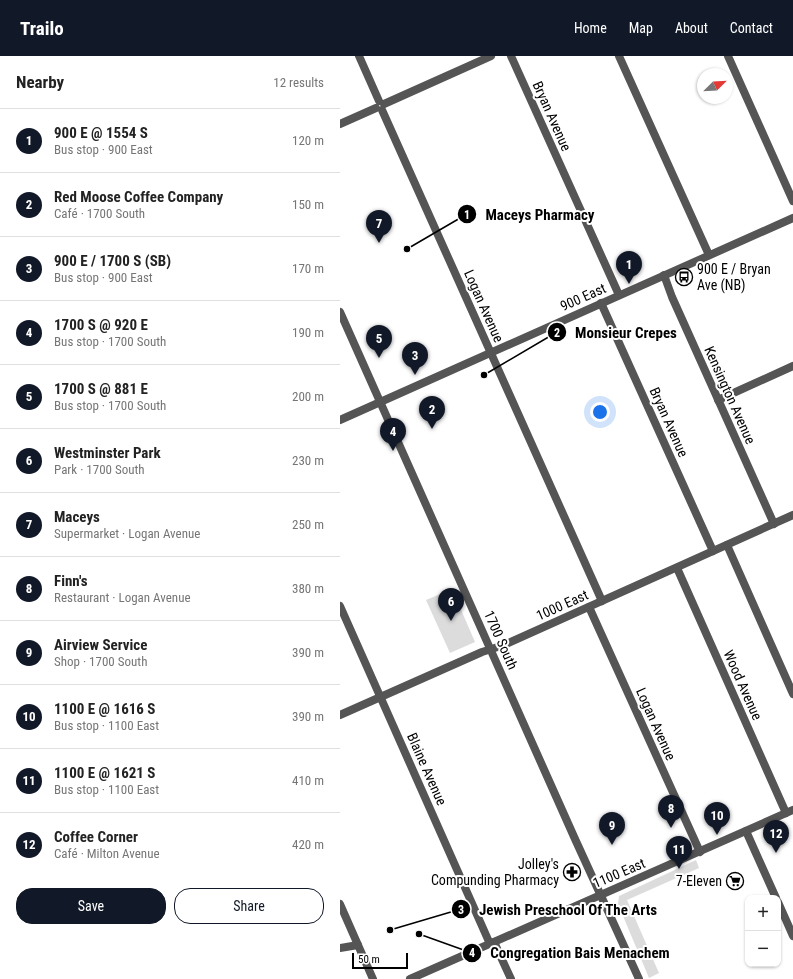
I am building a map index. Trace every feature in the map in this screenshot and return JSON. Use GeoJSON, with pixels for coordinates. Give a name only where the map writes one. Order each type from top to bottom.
{"type":"FeatureCollection","features":[{"type":"Feature","properties":{"kind":"street","name":"Logan Avenue"},"geometry":{"type":"LineString","coordinates":[[360,56],[380,105],[602,601]]}},
{"type":"Feature","properties":{"kind":"street"},"geometry":{"type":"LineString","coordinates":[[340,124],[491,56]]}},
{"type":"Feature","properties":{"kind":"street","name":"Bryan Avenue"},"geometry":{"type":"LineString","coordinates":[[511,56],[619,295]]}},
{"type":"Feature","properties":{"kind":"street"},"geometry":{"type":"LineString","coordinates":[[620,56],[709,255]]}},
{"type":"Feature","properties":{"kind":"street"},"geometry":{"type":"LineString","coordinates":[[728,56],[793,201]]}},
{"type":"Feature","properties":{"kind":"street","name":"900 East"},"geometry":{"type":"LineString","coordinates":[[340,420],[793,218]]}},
{"type":"Feature","properties":{"kind":"street","name":"Kensington Avenue"},"geometry":{"type":"LineString","coordinates":[[664,275],[672,297],[774,524]]}},
{"type":"Feature","properties":{"kind":"street","name":"Bryan Avenue"},"geometry":{"type":"LineString","coordinates":[[601,303],[713,552]]}},
{"type":"Feature","properties":{"kind":"street","name":"1700 South"},"geometry":{"type":"LineString","coordinates":[[340,312],[639,979]]}},
{"type":"Feature","properties":{"kind":"street"},"geometry":{"type":"LineString","coordinates":[[718,400],[793,366]]}},
{"type":"Feature","properties":{"kind":"street","name":"1000 East"},"geometry":{"type":"LineString","coordinates":[[340,715],[482,652],[504,645],[793,515]]}},
{"type":"Feature","properties":{"kind":"street"},"geometry":{"type":"LineString","coordinates":[[727,545],[793,694]]}},
{"type":"Feature","properties":{"kind":"street","name":"Wood Avenue"},"geometry":{"type":"LineString","coordinates":[[677,568],[790,812]]}},
{"type":"Feature","properties":{"kind":"street","name":"Blaine Avenue"},"geometry":{"type":"LineString","coordinates":[[340,606],[492,943],[511,979]]}},
{"type":"Feature","properties":{"kind":"street","name":"Logan Avenue"},"geometry":{"type":"LineString","coordinates":[[589,607],[700,852]]}},
{"type":"Feature","properties":{"kind":"street","name":"1100 East"},"geometry":{"type":"LineString","coordinates":[[410,979],[790,812]]}},
{"type":"Feature","properties":{"kind":"street"},"geometry":{"type":"LineString","coordinates":[[746,831],[775,895]]}},
{"type":"Feature","properties":{"kind":"street"},"geometry":{"type":"LineString","coordinates":[[340,904],[373,979]]}},
{"type":"Feature","properties":{"kind":"street"},"geometry":{"type":"LineString","coordinates":[[781,909],[793,936]]}},
{"type":"Feature","properties":{"kind":"street"},"geometry":{"type":"LineString","coordinates":[[340,948],[358,945]]}},
{"type":"Feature","properties":{"kind":"shaded area"},"geometry":{"type":"Polygon","coordinates":[[[452,589],[475,642],[450,653],[426,600],[452,589]]]}},
{"type":"Feature","properties":{"kind":"shaded area"},"geometry":{"type":"Polygon","coordinates":[[[696,860],[699,868],[627,900],[659,973],[649,978],[618,904],[619,896],[696,860]]]}},
{"type":"Feature","properties":{"kind":"place","name":"Maceys"},"geometry":{"type":"Point","coordinates":[379,243]}},
{"type":"Feature","properties":{"kind":"place","name":"Maceys Pharmacy"},"geometry":{"type":"Point","coordinates":[407,249]}},
{"type":"Feature","properties":{"kind":"place","name":"900 E / Bryan Ave (NB)"},"geometry":{"type":"Point","coordinates":[684,277]}},
{"type":"Feature","properties":{"kind":"place","name":"900 E @ 1554 S"},"geometry":{"type":"Point","coordinates":[629,284]}},
{"type":"Feature","properties":{"kind":"place","name":"1700 S @ 881 E"},"geometry":{"type":"Point","coordinates":[379,358]}},
{"type":"Feature","properties":{"kind":"place","name":"900 E / 1700 S (SB)"},"geometry":{"type":"Point","coordinates":[415,375]}},
{"type":"Feature","properties":{"kind":"place","name":"Monsieur Crepes"},"geometry":{"type":"Point","coordinates":[484,375]}},
{"type":"Feature","properties":{"kind":"place","name":"Red Moose Coffee Company"},"geometry":{"type":"Point","coordinates":[432,429]}},
{"type":"Feature","properties":{"kind":"place","name":"1700 S @ 920 E"},"geometry":{"type":"Point","coordinates":[393,451]}},
{"type":"Feature","properties":{"kind":"place","name":"Westminster Park"},"geometry":{"type":"Point","coordinates":[451,621]}},
{"type":"Feature","properties":{"kind":"place","name":"Finn's"},"geometry":{"type":"Point","coordinates":[671,828]}},
{"type":"Feature","properties":{"kind":"place","name":"1100 E @ 1616 S"},"geometry":{"type":"Point","coordinates":[717,835]}},
{"type":"Feature","properties":{"kind":"place","name":"Airview Service"},"geometry":{"type":"Point","coordinates":[612,845]}},
{"type":"Feature","properties":{"kind":"place","name":"Coffee Corner"},"geometry":{"type":"Point","coordinates":[776,853]}},
{"type":"Feature","properties":{"kind":"place","name":"1100 E @ 1621 S"},"geometry":{"type":"Point","coordinates":[679,869]}},
{"type":"Feature","properties":{"kind":"place","name":"Jolley's Compunding Pharmacy"},"geometry":{"type":"Point","coordinates":[572,872]}},
{"type":"Feature","properties":{"kind":"place","name":"7-Eleven"},"geometry":{"type":"Point","coordinates":[735,881]}},
{"type":"Feature","properties":{"kind":"place","name":"Jewish Preschool Of The Arts"},"geometry":{"type":"Point","coordinates":[390,930]}},
{"type":"Feature","properties":{"kind":"place","name":"Congregation Bais Menachem"},"geometry":{"type":"Point","coordinates":[419,934]}}]}
